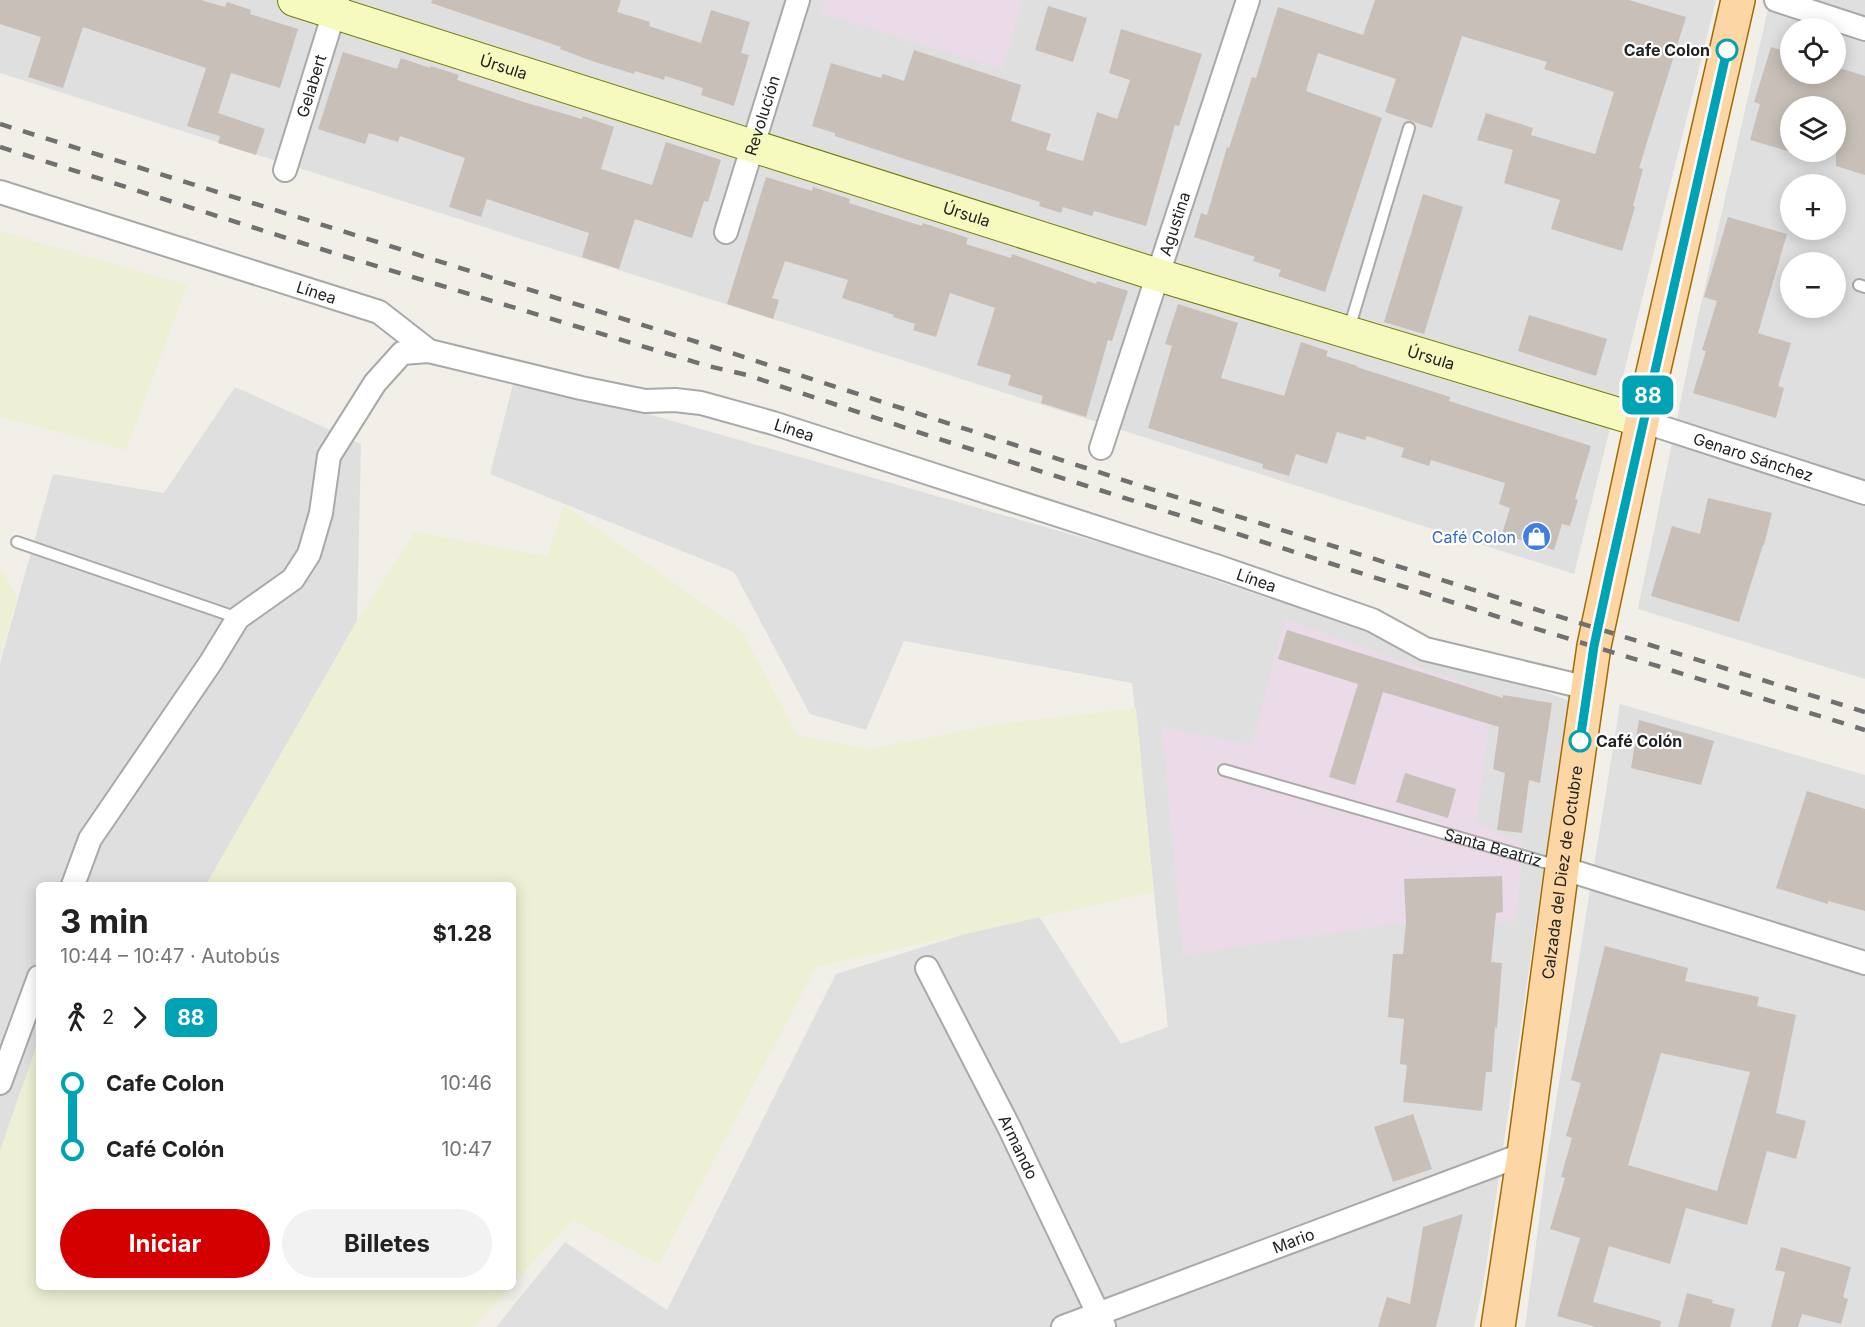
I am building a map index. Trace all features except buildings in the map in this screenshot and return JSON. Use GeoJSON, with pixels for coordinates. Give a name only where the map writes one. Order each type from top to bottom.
{"type":"FeatureCollection","features":[{"type":"Feature","properties":{"kind":"main road","name":"Calzada del Diez de Octubre"},"geometry":{"type":"LineString","coordinates":[[1498,1327],[1594,646],[1642,421],[1738,0]]}},
{"type":"Feature","properties":{"kind":"street","name":"Úrsula"},"geometry":{"type":"LineString","coordinates":[[294,0],[336,6],[754,146],[1158,276],[1642,421]]}},
{"type":"Feature","properties":{"kind":"street","name":"Revolución"},"geometry":{"type":"LineString","coordinates":[[726,232],[798,0]]}},
{"type":"Feature","properties":{"kind":"street","name":"Agustina"},"geometry":{"type":"LineString","coordinates":[[1101,448],[1248,0]]}},
{"type":"Feature","properties":{"kind":"street"},"geometry":{"type":"LineString","coordinates":[[1776,0],[1865,29]]}},
{"type":"Feature","properties":{"kind":"street","name":"Gelabert"},"geometry":{"type":"LineString","coordinates":[[285,170],[336,6]]}},
{"type":"Feature","properties":{"kind":"street","name":"Línea"},"geometry":{"type":"LineString","coordinates":[[0,192],[379,312],[429,351],[581,388],[645,401],[675,400],[701,403],[773,423],[1219,567],[1372,620],[1425,649],[1588,688]]}},
{"type":"Feature","properties":{"kind":"street"},"geometry":{"type":"LineString","coordinates":[[74,882],[90,839],[211,662],[238,618],[293,579],[309,554],[321,513],[328,456],[375,383],[402,353],[429,351]]}},
{"type":"Feature","properties":{"kind":"street","name":"Genaro Sánchez"},"geometry":{"type":"LineString","coordinates":[[1642,421],[1865,494]]}},
{"type":"Feature","properties":{"kind":"street","name":"Santa Beatriz"},"geometry":{"type":"LineString","coordinates":[[1562,868],[1865,963]]}},
{"type":"Feature","properties":{"kind":"street","name":"Armando"},"geometry":{"type":"LineString","coordinates":[[927,968],[1009,1127],[1102,1320]]}},
{"type":"Feature","properties":{"kind":"street"},"geometry":{"type":"LineString","coordinates":[[0,1083],[36,985]]}},
{"type":"Feature","properties":{"kind":"street","name":"Mario"},"geometry":{"type":"LineString","coordinates":[[1063,1327],[1102,1320],[1524,1154]]}},
{"type":"Feature","properties":{"kind":"lane"},"geometry":{"type":"LineString","coordinates":[[1347,333],[1409,128]]}},
{"type":"Feature","properties":{"kind":"lane"},"geometry":{"type":"LineString","coordinates":[[17,542],[238,618]]}},
{"type":"Feature","properties":{"kind":"lane","name":"Santa Beatriz"},"geometry":{"type":"LineString","coordinates":[[1224,770],[1562,868]]}},
{"type":"Feature","properties":{"kind":"shaded area"},"geometry":{"type":"Polygon","coordinates":[[[0,0],[1716,0],[1574,574],[0,73],[0,0]]]}},
{"type":"Feature","properties":{"kind":"shaded area"},"geometry":{"type":"Polygon","coordinates":[[[825,0],[1022,0],[1002,69],[821,13],[825,0]]]}},
{"type":"Feature","properties":{"kind":"shaded area"},"geometry":{"type":"Polygon","coordinates":[[[1770,0],[1865,0],[1865,679],[1638,609],[1696,326],[1770,0]]]}},
{"type":"Feature","properties":{"kind":"shaded area"},"geometry":{"type":"Polygon","coordinates":[[[515,376],[1126,550],[1568,700],[1483,1287],[1474,1327],[496,1327],[565,1242],[667,1310],[836,974],[1036,912],[1121,1044],[1168,1027],[1132,683],[904,641],[866,730],[810,714],[734,572],[490,474],[515,376]]]}},
{"type":"Feature","properties":{"kind":"shaded area"},"geometry":{"type":"Polygon","coordinates":[[[235,387],[361,444],[357,621],[208,882],[36,882],[36,1048],[0,1151],[0,663],[53,474],[164,493],[235,387]]]}},
{"type":"Feature","properties":{"kind":"shaded area"},"geometry":{"type":"Polygon","coordinates":[[[1285,619],[1493,694],[1476,823],[1524,844],[1515,921],[1392,924],[1183,955],[1162,727],[1252,745],[1285,619]]]}},
{"type":"Feature","properties":{"kind":"shaded area"},"geometry":{"type":"Polygon","coordinates":[[[1620,704],[1865,775],[1865,1327],[1525,1327],[1548,1151],[1620,704]]]}},
{"type":"Feature","properties":{"kind":"green space"},"geometry":{"type":"Polygon","coordinates":[[[0,231],[187,285],[126,450],[0,417],[0,231]]]}},
{"type":"Feature","properties":{"kind":"green space"},"geometry":{"type":"Polygon","coordinates":[[[564,505],[742,631],[797,735],[869,749],[998,724],[1136,708],[1154,892],[816,967],[659,1264],[573,1220],[516,1281],[516,882],[208,882],[357,621],[415,532],[547,556],[564,505]]]}},
{"type":"Feature","properties":{"kind":"green space"},"geometry":{"type":"Polygon","coordinates":[[[0,567],[17,597],[0,659],[0,567]]]}},
{"type":"Feature","properties":{"kind":"green space"},"geometry":{"type":"Polygon","coordinates":[[[36,1048],[36,1290],[508,1290],[474,1327],[0,1327],[0,1151],[36,1048]]]}},
{"type":"Feature","properties":{"kind":"railway"},"geometry":{"type":"LineString","coordinates":[[0,124],[713,347],[1163,493],[1865,712]]}},
{"type":"Feature","properties":{"kind":"railway"},"geometry":{"type":"LineString","coordinates":[[0,147],[343,256],[708,366],[747,375],[936,438],[1524,625],[1865,730]]}},
{"type":"Feature","properties":{"kind":"bus line","name":"88"},"geometry":{"type":"LineString","coordinates":[[1580,741],[1594,646],[1642,421],[1727,50]]}},
{"type":"Feature","properties":{"kind":"place","name":"Cafe Colon"},"geometry":{"type":"Point","coordinates":[1727,50]}},
{"type":"Feature","properties":{"kind":"place","name":"Café Colon"},"geometry":{"type":"Point","coordinates":[1537,537]}},
{"type":"Feature","properties":{"kind":"place","name":"Café Colón"},"geometry":{"type":"Point","coordinates":[1580,741]}}]}
